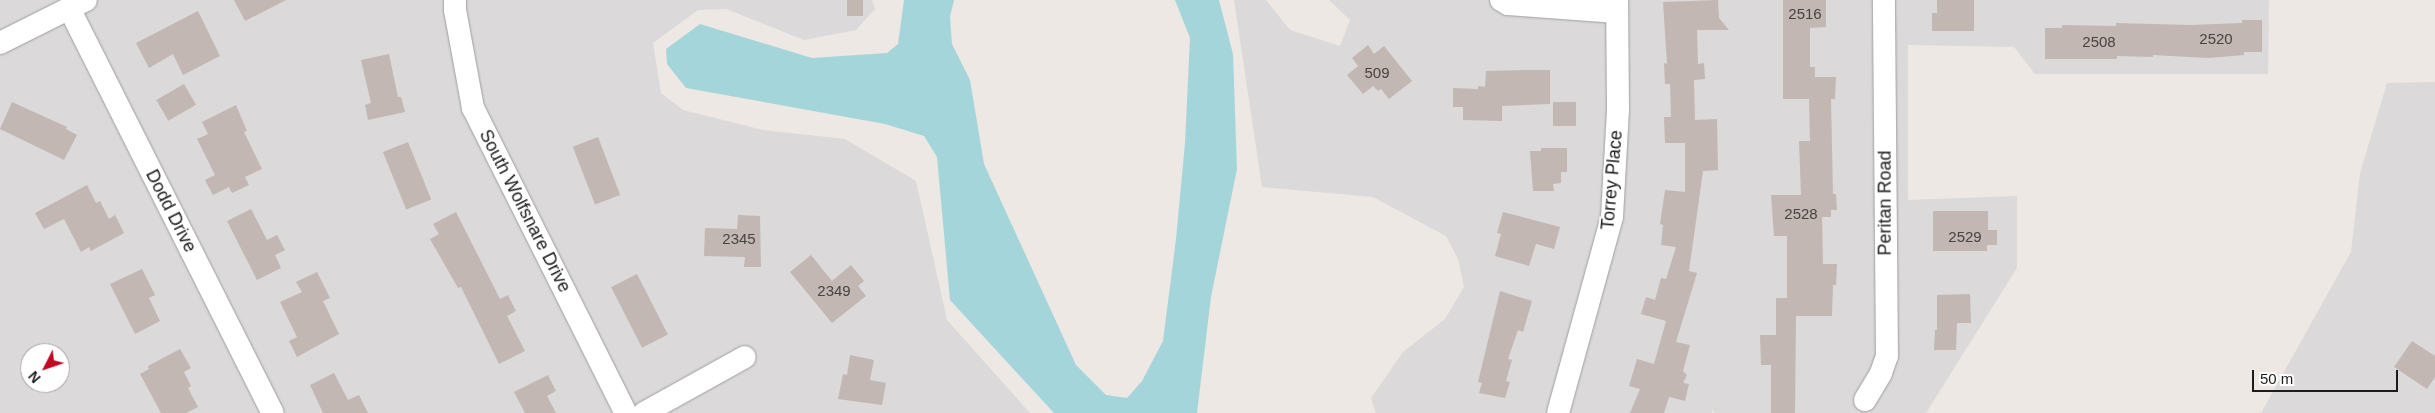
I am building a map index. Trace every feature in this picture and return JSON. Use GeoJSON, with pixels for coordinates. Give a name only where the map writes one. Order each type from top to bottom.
{"type":"FeatureCollection","features":[{"type":"Feature","properties":{"kind":"street","name":"South Wolfsnare Drive"},"geometry":{"type":"LineString","coordinates":[[455,0],[455,10],[473,108],[626,413]]}},
{"type":"Feature","properties":{"kind":"street"},"geometry":{"type":"LineString","coordinates":[[1501,0],[1508,4],[1617,6]]}},
{"type":"Feature","properties":{"kind":"street","name":"Peritan Road"},"geometry":{"type":"LineString","coordinates":[[1865,400],[1881,373],[1887,356],[1884,0]]}},
{"type":"Feature","properties":{"kind":"street"},"geometry":{"type":"LineString","coordinates":[[0,44],[77,4]]}},
{"type":"Feature","properties":{"kind":"street","name":"Dodd Drive"},"geometry":{"type":"LineString","coordinates":[[77,4],[273,413]]}},
{"type":"Feature","properties":{"kind":"street","name":"Torrey Place"},"geometry":{"type":"LineString","coordinates":[[1558,413],[1612,217],[1618,109],[1617,6]]}},
{"type":"Feature","properties":{"kind":"street"},"geometry":{"type":"LineString","coordinates":[[644,413],[745,358]]}},
{"type":"Feature","properties":{"kind":"shaded area"},"geometry":{"type":"Polygon","coordinates":[[[0,0],[872,0],[875,9],[856,30],[804,40],[726,9],[698,10],[653,43],[661,93],[683,110],[763,130],[845,139],[916,181],[947,320],[1030,413],[0,413],[0,0]]]}},
{"type":"Feature","properties":{"kind":"shaded area"},"geometry":{"type":"Polygon","coordinates":[[[1234,0],[1266,0],[1290,30],[1340,46],[1350,20],[1329,0],[2269,0],[2268,74],[2035,74],[2014,47],[1908,45],[1908,200],[2017,196],[2017,268],[1926,413],[1714,413],[1713,408],[1712,413],[1376,413],[1371,398],[1403,352],[1445,319],[1464,287],[1458,259],[1446,236],[1373,197],[1262,187],[1234,0]]]}},
{"type":"Feature","properties":{"kind":"shaded area"},"geometry":{"type":"Polygon","coordinates":[[[2435,82],[2435,413],[2261,413],[2351,252],[2360,173],[2387,83],[2435,82]]]}},
{"type":"Feature","properties":{"kind":"water"},"geometry":{"type":"Polygon","coordinates":[[[904,0],[954,0],[950,17],[952,44],[970,80],[984,164],[1076,365],[1106,395],[1127,398],[1142,381],[1163,341],[1176,239],[1185,143],[1190,38],[1175,0],[1219,0],[1233,54],[1237,169],[1211,297],[1197,413],[1054,413],[950,300],[937,157],[924,136],[885,124],[686,88],[667,64],[666,49],[700,24],[812,58],[887,53],[898,44],[904,0]]]}},
{"type":"Feature","properties":{"kind":"building"},"geometry":{"type":"Polygon","coordinates":[[[234,0],[286,0],[245,21],[234,0]]]}},
{"type":"Feature","properties":{"kind":"building"},"geometry":{"type":"Polygon","coordinates":[[[847,0],[863,0],[863,16],[847,16],[847,0]]]}},
{"type":"Feature","properties":{"kind":"building"},"geometry":{"type":"Polygon","coordinates":[[[1718,0],[1719,18],[1729,30],[1697,30],[1698,64],[1704,63],[1705,79],[1694,80],[1695,120],[1717,119],[1718,170],[1703,171],[1689,271],[1697,273],[1676,342],[1690,345],[1683,371],[1687,375],[1683,383],[1689,384],[1685,401],[1669,397],[1664,413],[1630,413],[1640,389],[1629,386],[1637,359],[1654,364],[1666,321],[1641,314],[1646,297],[1655,300],[1661,278],[1666,279],[1676,247],[1661,245],[1663,225],[1660,224],[1665,190],[1685,192],[1685,143],[1665,143],[1664,117],[1671,117],[1670,84],[1665,84],[1664,63],[1667,64],[1663,2],[1718,0]]]}},
{"type":"Feature","properties":{"kind":"building"},"geometry":{"type":"Polygon","coordinates":[[[1783,0],[1826,0],[1826,27],[1810,28],[1810,67],[1815,67],[1815,77],[1836,77],[1835,99],[1831,99],[1833,194],[1836,194],[1837,210],[1831,210],[1831,217],[1822,217],[1823,264],[1837,264],[1836,285],[1833,285],[1832,316],[1796,316],[1795,413],[1771,413],[1771,365],[1761,365],[1760,335],[1776,335],[1776,298],[1787,298],[1787,236],[1774,236],[1771,195],[1801,195],[1799,141],[1810,141],[1809,99],[1783,99],[1783,0]]]}},
{"type":"Feature","properties":{"kind":"building"},"geometry":{"type":"Polygon","coordinates":[[[1937,0],[1974,0],[1974,31],[1932,31],[1932,13],[1937,13],[1937,0]]]}},
{"type":"Feature","properties":{"kind":"building"},"geometry":{"type":"Polygon","coordinates":[[[198,11],[220,56],[183,75],[173,54],[149,68],[136,43],[198,11]]]}},
{"type":"Feature","properties":{"kind":"building"},"geometry":{"type":"Polygon","coordinates":[[[2242,20],[2262,20],[2262,52],[2244,52],[2244,55],[2208,58],[2153,55],[2153,57],[2117,56],[2117,59],[2045,59],[2045,28],[2062,28],[2062,25],[2116,26],[2116,23],[2190,25],[2242,23],[2242,20]]]}},
{"type":"Feature","properties":{"kind":"building"},"geometry":{"type":"Polygon","coordinates":[[[1368,45],[1374,54],[1384,46],[1412,81],[1389,99],[1381,89],[1378,91],[1373,86],[1363,94],[1347,75],[1358,66],[1352,58],[1368,45]]]}},
{"type":"Feature","properties":{"kind":"building"},"geometry":{"type":"Polygon","coordinates":[[[389,54],[398,97],[401,97],[405,112],[368,120],[365,105],[371,103],[361,60],[389,54]]]}},
{"type":"Feature","properties":{"kind":"building"},"geometry":{"type":"Polygon","coordinates":[[[1550,70],[1550,104],[1502,106],[1502,121],[1463,120],[1463,107],[1453,107],[1453,88],[1478,89],[1478,86],[1485,87],[1486,71],[1550,70]]]}},
{"type":"Feature","properties":{"kind":"building"},"geometry":{"type":"Polygon","coordinates":[[[184,84],[196,105],[168,121],[156,100],[184,84]]]}},
{"type":"Feature","properties":{"kind":"building"},"geometry":{"type":"Polygon","coordinates":[[[12,102],[67,127],[66,129],[77,135],[64,160],[0,129],[12,102]]]}},
{"type":"Feature","properties":{"kind":"building"},"geometry":{"type":"Polygon","coordinates":[[[1553,102],[1576,102],[1576,126],[1553,126],[1553,102]]]}},
{"type":"Feature","properties":{"kind":"building"},"geometry":{"type":"Polygon","coordinates":[[[236,105],[247,131],[244,132],[262,169],[245,177],[249,185],[232,193],[229,187],[213,195],[205,180],[215,175],[197,139],[208,134],[202,122],[236,105]]]}},
{"type":"Feature","properties":{"kind":"building"},"geometry":{"type":"Polygon","coordinates":[[[598,137],[620,195],[595,205],[573,147],[598,137]]]}},
{"type":"Feature","properties":{"kind":"building"},"geometry":{"type":"Polygon","coordinates":[[[408,142],[431,199],[406,210],[383,152],[408,142]]]}},
{"type":"Feature","properties":{"kind":"building"},"geometry":{"type":"Polygon","coordinates":[[[1541,148],[1567,148],[1567,172],[1561,172],[1561,183],[1553,184],[1554,191],[1533,191],[1530,151],[1541,151],[1541,148]]]}},
{"type":"Feature","properties":{"kind":"building"},"geometry":{"type":"Polygon","coordinates":[[[87,185],[96,203],[100,201],[109,219],[115,215],[124,233],[91,251],[89,247],[81,252],[64,219],[44,229],[35,213],[87,185]]]}},
{"type":"Feature","properties":{"kind":"building"},"geometry":{"type":"Polygon","coordinates":[[[251,209],[267,240],[277,235],[285,250],[275,255],[281,268],[257,280],[227,221],[251,209]]]}},
{"type":"Feature","properties":{"kind":"building"},"geometry":{"type":"Polygon","coordinates":[[[1933,211],[1988,211],[1988,230],[1997,230],[1997,245],[1987,245],[1987,251],[1933,251],[1933,211]]]}},
{"type":"Feature","properties":{"kind":"building"},"geometry":{"type":"Polygon","coordinates":[[[456,212],[500,299],[508,295],[516,311],[507,316],[525,351],[499,364],[461,287],[458,288],[430,239],[439,234],[433,224],[456,212]]]}},
{"type":"Feature","properties":{"kind":"building"},"geometry":{"type":"Polygon","coordinates":[[[1503,212],[1560,227],[1554,249],[1536,244],[1529,266],[1495,256],[1501,234],[1497,233],[1503,212]]]}},
{"type":"Feature","properties":{"kind":"building"},"geometry":{"type":"Polygon","coordinates":[[[738,215],[760,216],[761,267],[744,267],[745,257],[704,256],[705,228],[737,229],[738,215]]]}},
{"type":"Feature","properties":{"kind":"building"},"geometry":{"type":"Polygon","coordinates":[[[811,255],[832,281],[851,265],[864,281],[858,286],[866,296],[832,323],[790,272],[811,255]]]}},
{"type":"Feature","properties":{"kind":"building"},"geometry":{"type":"Polygon","coordinates":[[[142,269],[155,295],[149,298],[160,321],[135,334],[110,284],[142,269]]]}},
{"type":"Feature","properties":{"kind":"building"},"geometry":{"type":"Polygon","coordinates":[[[317,272],[330,298],[323,301],[339,334],[297,357],[289,341],[297,337],[280,302],[302,292],[296,282],[317,272]]]}},
{"type":"Feature","properties":{"kind":"building"},"geometry":{"type":"Polygon","coordinates":[[[637,274],[668,335],[642,348],[611,287],[637,274]]]}},
{"type":"Feature","properties":{"kind":"building"},"geometry":{"type":"Polygon","coordinates":[[[1500,291],[1532,301],[1523,332],[1518,330],[1508,359],[1512,360],[1506,381],[1510,382],[1505,398],[1479,393],[1482,383],[1478,382],[1500,291]]]}},
{"type":"Feature","properties":{"kind":"building"},"geometry":{"type":"Polygon","coordinates":[[[1970,294],[1971,323],[1957,323],[1956,350],[1934,350],[1935,330],[1937,330],[1937,295],[1970,294]]]}},
{"type":"Feature","properties":{"kind":"building"},"geometry":{"type":"Polygon","coordinates":[[[2412,341],[2435,356],[2435,377],[2427,389],[2394,367],[2412,341]]]}},
{"type":"Feature","properties":{"kind":"building"},"geometry":{"type":"Polygon","coordinates":[[[180,349],[191,368],[184,372],[191,386],[188,388],[198,407],[186,413],[161,413],[140,374],[149,369],[148,366],[180,349]]]}},
{"type":"Feature","properties":{"kind":"building"},"geometry":{"type":"Polygon","coordinates":[[[850,355],[874,360],[870,380],[886,383],[882,405],[838,399],[843,374],[847,375],[850,355]]]}},
{"type":"Feature","properties":{"kind":"building"},"geometry":{"type":"Polygon","coordinates":[[[334,373],[348,400],[359,395],[368,413],[323,413],[310,385],[334,373]]]}},
{"type":"Feature","properties":{"kind":"building"},"geometry":{"type":"Polygon","coordinates":[[[548,375],[556,391],[547,396],[556,413],[525,413],[514,392],[548,375]]]}}]}
